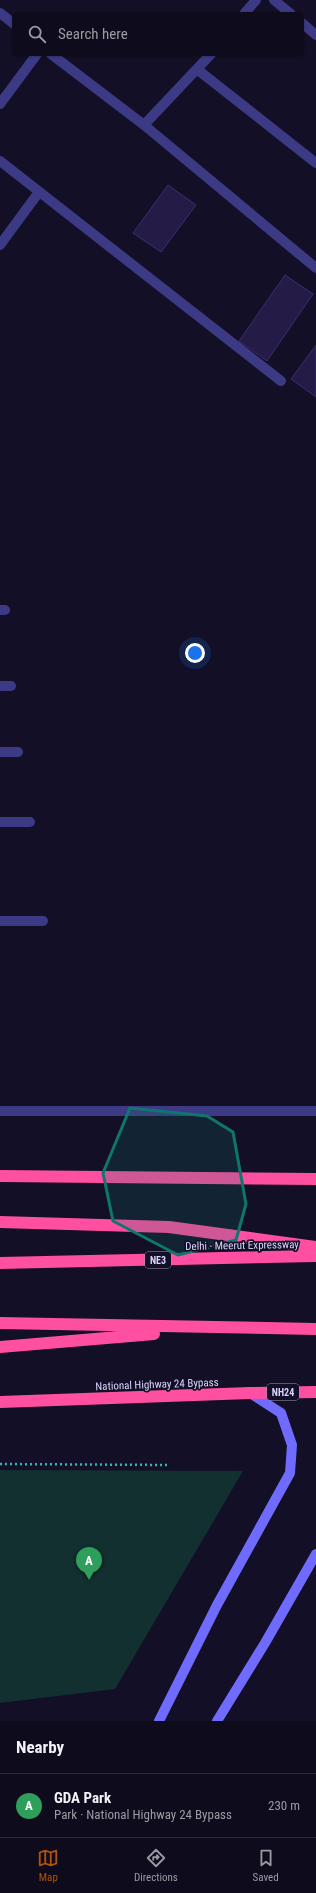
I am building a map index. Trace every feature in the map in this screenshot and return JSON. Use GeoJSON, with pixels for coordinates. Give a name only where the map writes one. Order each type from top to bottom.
{"type":"FeatureCollection","features":[{"type":"Feature","properties":{"kind":"highway"},"geometry":{"type":"LineString","coordinates":[[0,1176],[316,1179]]}},
{"type":"Feature","properties":{"kind":"highway"},"geometry":{"type":"LineString","coordinates":[[0,1222],[169,1227],[316,1247]]}},
{"type":"Feature","properties":{"kind":"highway","name":"Delhi - Meerut Expressway"},"geometry":{"type":"LineString","coordinates":[[0,1263],[316,1256]]}},
{"type":"Feature","properties":{"kind":"highway"},"geometry":{"type":"LineString","coordinates":[[0,1323],[316,1330]]}},
{"type":"Feature","properties":{"kind":"highway"},"geometry":{"type":"LineString","coordinates":[[0,1348],[213,1328]]}},
{"type":"Feature","properties":{"kind":"highway","name":"National Highway 24 Bypass"},"geometry":{"type":"LineString","coordinates":[[0,1402],[316,1392]]}},
{"type":"Feature","properties":{"kind":"street"},"geometry":{"type":"LineString","coordinates":[[274,0],[289,12]]}},
{"type":"Feature","properties":{"kind":"street"},"geometry":{"type":"LineString","coordinates":[[246,12],[254,1]]}},
{"type":"Feature","properties":{"kind":"street"},"geometry":{"type":"LineString","coordinates":[[0,13],[12,22]]}},
{"type":"Feature","properties":{"kind":"street"},"geometry":{"type":"LineString","coordinates":[[304,26],[316,35]]}},
{"type":"Feature","properties":{"kind":"street"},"geometry":{"type":"LineString","coordinates":[[0,104],[36,56]]}},
{"type":"Feature","properties":{"kind":"street"},"geometry":{"type":"LineString","coordinates":[[54,56],[144,125],[316,268]]}},
{"type":"Feature","properties":{"kind":"street"},"geometry":{"type":"LineString","coordinates":[[144,125],[198,70],[209,56]]}},
{"type":"Feature","properties":{"kind":"street"},"geometry":{"type":"LineString","coordinates":[[198,70],[316,163]]}},
{"type":"Feature","properties":{"kind":"street"},"geometry":{"type":"LineString","coordinates":[[0,161],[281,381]]}},
{"type":"Feature","properties":{"kind":"street"},"geometry":{"type":"LineString","coordinates":[[0,246],[39,192]]}},
{"type":"Feature","properties":{"kind":"street"},"geometry":{"type":"LineString","coordinates":[[0,686],[11,686]]}},
{"type":"Feature","properties":{"kind":"street"},"geometry":{"type":"LineString","coordinates":[[0,752],[18,752]]}},
{"type":"Feature","properties":{"kind":"street"},"geometry":{"type":"LineString","coordinates":[[0,822],[30,822]]}},
{"type":"Feature","properties":{"kind":"street"},"geometry":{"type":"LineString","coordinates":[[0,921],[44,921]]}},
{"type":"Feature","properties":{"kind":"street"},"geometry":{"type":"LineString","coordinates":[[0,1111],[316,1111]]}},
{"type":"Feature","properties":{"kind":"street"},"geometry":{"type":"LineString","coordinates":[[159,1721],[217,1605],[290,1474],[292,1445],[281,1413],[250,1393]]}},
{"type":"Feature","properties":{"kind":"street"},"geometry":{"type":"LineString","coordinates":[[217,1721],[265,1643],[316,1554]]}},
{"type":"Feature","properties":{"kind":"path"},"geometry":{"type":"LineString","coordinates":[[0,1464],[170,1465]]}},
{"type":"Feature","properties":{"kind":"highlighted area"},"geometry":{"type":"Polygon","coordinates":[[[130,1108],[207,1116],[233,1132],[246,1204],[236,1240],[178,1255],[113,1221],[103,1173],[130,1108]]]}},
{"type":"Feature","properties":{"kind":"green space"},"geometry":{"type":"Polygon","coordinates":[[[0,1470],[243,1471],[115,1689],[0,1703],[0,1470]]]}},
{"type":"Feature","properties":{"kind":"building"},"geometry":{"type":"Polygon","coordinates":[[[168,185],[196,205],[161,252],[133,233],[168,185]]]}},
{"type":"Feature","properties":{"kind":"building"},"geometry":{"type":"Polygon","coordinates":[[[285,275],[313,294],[267,361],[239,341],[285,275]]]}},
{"type":"Feature","properties":{"kind":"building"},"geometry":{"type":"Polygon","coordinates":[[[316,345],[316,397],[291,379],[316,345]]]}},
{"type":"Feature","properties":{"kind":"place","name":"GDA Park"},"geometry":{"type":"Point","coordinates":[89,1580]}}]}
